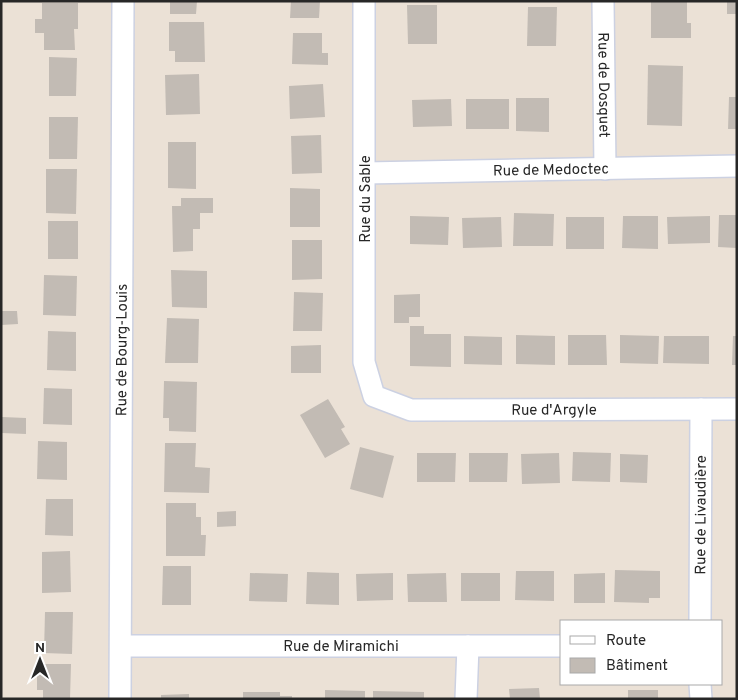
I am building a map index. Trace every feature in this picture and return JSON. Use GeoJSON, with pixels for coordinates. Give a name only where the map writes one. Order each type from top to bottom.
{"type":"FeatureCollection","features":[{"type":"Feature","properties":{"kind":"street","name":"Rue de Bourg-Louis"},"geometry":{"type":"LineString","coordinates":[[120,699],[123,1]]}},
{"type":"Feature","properties":{"kind":"street","name":"Rue du Sable"},"geometry":{"type":"LineString","coordinates":[[364,1],[364,362],[374,396]]}},
{"type":"Feature","properties":{"kind":"street","name":"Rue de Dosquet"},"geometry":{"type":"LineString","coordinates":[[603,1],[605,169]]}},
{"type":"Feature","properties":{"kind":"street","name":"Rue de Medoctec"},"geometry":{"type":"LineString","coordinates":[[365,173],[737,166]]}},
{"type":"Feature","properties":{"kind":"street","name":"Rue d'Argyle"},"geometry":{"type":"LineString","coordinates":[[374,396],[411,410],[737,409]]}},
{"type":"Feature","properties":{"kind":"street","name":"Rue de Livaudière"},"geometry":{"type":"LineString","coordinates":[[700,620],[701,409]]}},
{"type":"Feature","properties":{"kind":"street","name":"Rue de Miramichi"},"geometry":{"type":"LineString","coordinates":[[121,646],[560,646]]}},
{"type":"Feature","properties":{"kind":"street"},"geometry":{"type":"LineString","coordinates":[[466,699],[468,646]]}},
{"type":"Feature","properties":{"kind":"street"},"geometry":{"type":"LineString","coordinates":[[700,685],[701,699]]}},
{"type":"Feature","properties":{"kind":"building"},"geometry":{"type":"Polygon","coordinates":[[[170,1],[197,1],[196,14],[170,14],[170,1]]]}},
{"type":"Feature","properties":{"kind":"building"},"geometry":{"type":"Polygon","coordinates":[[[291,1],[320,1],[319,18],[290,18],[291,1]]]}},
{"type":"Feature","properties":{"kind":"building"},"geometry":{"type":"Polygon","coordinates":[[[651,1],[687,1],[687,23],[691,23],[691,38],[651,38],[651,1]]]}},
{"type":"Feature","properties":{"kind":"building"},"geometry":{"type":"Polygon","coordinates":[[[727,1],[737,1],[737,14],[727,14],[727,1]]]}},
{"type":"Feature","properties":{"kind":"building"},"geometry":{"type":"Polygon","coordinates":[[[42,3],[78,3],[78,29],[74,29],[75,50],[44,50],[44,33],[35,33],[35,19],[42,19],[42,3]]]}},
{"type":"Feature","properties":{"kind":"building"},"geometry":{"type":"Polygon","coordinates":[[[407,5],[437,5],[437,44],[408,44],[407,5]]]}},
{"type":"Feature","properties":{"kind":"building"},"geometry":{"type":"Polygon","coordinates":[[[528,7],[557,7],[556,46],[527,46],[528,7]]]}},
{"type":"Feature","properties":{"kind":"building"},"geometry":{"type":"Polygon","coordinates":[[[169,22],[204,22],[205,62],[175,62],[175,51],[169,51],[169,22]]]}},
{"type":"Feature","properties":{"kind":"building"},"geometry":{"type":"Polygon","coordinates":[[[293,33],[322,33],[322,53],[328,53],[328,65],[292,64],[293,33]]]}},
{"type":"Feature","properties":{"kind":"building"},"geometry":{"type":"Polygon","coordinates":[[[49,57],[77,58],[76,96],[49,96],[49,57]]]}},
{"type":"Feature","properties":{"kind":"building"},"geometry":{"type":"Polygon","coordinates":[[[648,65],[683,66],[682,126],[647,125],[648,65]]]}},
{"type":"Feature","properties":{"kind":"building"},"geometry":{"type":"Polygon","coordinates":[[[199,74],[200,114],[166,115],[165,75],[199,74]]]}},
{"type":"Feature","properties":{"kind":"building"},"geometry":{"type":"Polygon","coordinates":[[[323,84],[325,117],[290,119],[289,86],[323,84]]]}},
{"type":"Feature","properties":{"kind":"building"},"geometry":{"type":"Polygon","coordinates":[[[729,97],[737,97],[737,129],[728,129],[729,97]]]}},
{"type":"Feature","properties":{"kind":"building"},"geometry":{"type":"Polygon","coordinates":[[[516,98],[549,98],[549,132],[516,131],[516,98]]]}},
{"type":"Feature","properties":{"kind":"building"},"geometry":{"type":"Polygon","coordinates":[[[451,99],[452,126],[413,127],[412,100],[451,99]]]}},
{"type":"Feature","properties":{"kind":"building"},"geometry":{"type":"Polygon","coordinates":[[[466,99],[509,99],[509,129],[466,129],[466,99]]]}},
{"type":"Feature","properties":{"kind":"building"},"geometry":{"type":"Polygon","coordinates":[[[49,117],[78,117],[77,159],[49,159],[49,117]]]}},
{"type":"Feature","properties":{"kind":"building"},"geometry":{"type":"Polygon","coordinates":[[[321,135],[322,173],[292,174],[291,136],[321,135]]]}},
{"type":"Feature","properties":{"kind":"building"},"geometry":{"type":"Polygon","coordinates":[[[168,142],[196,142],[196,189],[168,188],[168,142]]]}},
{"type":"Feature","properties":{"kind":"building"},"geometry":{"type":"Polygon","coordinates":[[[46,169],[77,169],[76,214],[46,213],[46,169]]]}},
{"type":"Feature","properties":{"kind":"building"},"geometry":{"type":"Polygon","coordinates":[[[290,188],[320,189],[320,227],[290,227],[290,188]]]}},
{"type":"Feature","properties":{"kind":"building"},"geometry":{"type":"Polygon","coordinates":[[[181,198],[213,198],[213,213],[200,213],[200,229],[193,229],[193,251],[173,252],[172,206],[181,206],[181,198]]]}},
{"type":"Feature","properties":{"kind":"building"},"geometry":{"type":"Polygon","coordinates":[[[514,213],[554,214],[553,246],[513,246],[514,213]]]}},
{"type":"Feature","properties":{"kind":"building"},"geometry":{"type":"Polygon","coordinates":[[[719,215],[737,215],[737,248],[718,247],[719,215]]]}},
{"type":"Feature","properties":{"kind":"building"},"geometry":{"type":"Polygon","coordinates":[[[410,216],[449,217],[448,245],[410,244],[410,216]]]}},
{"type":"Feature","properties":{"kind":"building"},"geometry":{"type":"Polygon","coordinates":[[[623,216],[658,216],[658,249],[622,248],[623,216]]]}},
{"type":"Feature","properties":{"kind":"building"},"geometry":{"type":"Polygon","coordinates":[[[710,216],[710,243],[668,244],[667,217],[710,216]]]}},
{"type":"Feature","properties":{"kind":"building"},"geometry":{"type":"Polygon","coordinates":[[[501,217],[502,247],[463,248],[462,218],[501,217]]]}},
{"type":"Feature","properties":{"kind":"building"},"geometry":{"type":"Polygon","coordinates":[[[566,217],[604,217],[604,249],[566,249],[566,217]]]}},
{"type":"Feature","properties":{"kind":"building"},"geometry":{"type":"Polygon","coordinates":[[[48,221],[78,221],[78,259],[48,259],[48,221]]]}},
{"type":"Feature","properties":{"kind":"building"},"geometry":{"type":"Polygon","coordinates":[[[292,240],[322,240],[322,279],[292,280],[292,240]]]}},
{"type":"Feature","properties":{"kind":"building"},"geometry":{"type":"Polygon","coordinates":[[[171,270],[207,271],[207,308],[172,307],[171,270]]]}},
{"type":"Feature","properties":{"kind":"building"},"geometry":{"type":"Polygon","coordinates":[[[44,275],[77,276],[76,316],[43,315],[44,275]]]}},
{"type":"Feature","properties":{"kind":"building"},"geometry":{"type":"Polygon","coordinates":[[[294,292],[323,293],[322,331],[293,331],[294,292]]]}},
{"type":"Feature","properties":{"kind":"building"},"geometry":{"type":"Polygon","coordinates":[[[420,294],[420,317],[409,317],[409,323],[394,323],[394,295],[420,294]]]}},
{"type":"Feature","properties":{"kind":"building"},"geometry":{"type":"Polygon","coordinates":[[[1,311],[17,311],[18,324],[1,325],[1,311]]]}},
{"type":"Feature","properties":{"kind":"building"},"geometry":{"type":"Polygon","coordinates":[[[167,318],[199,319],[198,363],[165,363],[167,318]]]}},
{"type":"Feature","properties":{"kind":"building"},"geometry":{"type":"Polygon","coordinates":[[[410,326],[424,326],[424,334],[451,334],[451,367],[410,366],[410,326]]]}},
{"type":"Feature","properties":{"kind":"building"},"geometry":{"type":"Polygon","coordinates":[[[48,331],[76,332],[76,371],[47,370],[48,331]]]}},
{"type":"Feature","properties":{"kind":"building"},"geometry":{"type":"Polygon","coordinates":[[[516,335],[555,336],[555,365],[516,364],[516,335]]]}},
{"type":"Feature","properties":{"kind":"building"},"geometry":{"type":"Polygon","coordinates":[[[568,335],[606,335],[607,365],[568,365],[568,335]]]}},
{"type":"Feature","properties":{"kind":"building"},"geometry":{"type":"Polygon","coordinates":[[[620,335],[659,336],[658,364],[620,363],[620,335]]]}},
{"type":"Feature","properties":{"kind":"building"},"geometry":{"type":"Polygon","coordinates":[[[464,336],[502,337],[502,365],[464,364],[464,336]]]}},
{"type":"Feature","properties":{"kind":"building"},"geometry":{"type":"Polygon","coordinates":[[[664,336],[709,336],[709,364],[663,363],[664,336]]]}},
{"type":"Feature","properties":{"kind":"building"},"geometry":{"type":"Polygon","coordinates":[[[733,336],[737,336],[737,365],[732,365],[733,336]]]}},
{"type":"Feature","properties":{"kind":"building"},"geometry":{"type":"Polygon","coordinates":[[[321,345],[321,373],[291,373],[291,346],[321,345]]]}},
{"type":"Feature","properties":{"kind":"building"},"geometry":{"type":"Polygon","coordinates":[[[164,381],[197,382],[196,432],[169,431],[169,418],[163,418],[164,381]]]}},
{"type":"Feature","properties":{"kind":"building"},"geometry":{"type":"Polygon","coordinates":[[[44,388],[72,389],[72,425],[43,424],[44,388]]]}},
{"type":"Feature","properties":{"kind":"building"},"geometry":{"type":"Polygon","coordinates":[[[328,399],[345,427],[341,429],[350,444],[325,458],[300,415],[328,399]]]}},
{"type":"Feature","properties":{"kind":"building"},"geometry":{"type":"Polygon","coordinates":[[[2,417],[26,418],[26,434],[2,433],[2,417]]]}},
{"type":"Feature","properties":{"kind":"building"},"geometry":{"type":"Polygon","coordinates":[[[38,441],[67,442],[67,480],[37,479],[38,441]]]}},
{"type":"Feature","properties":{"kind":"building"},"geometry":{"type":"Polygon","coordinates":[[[165,443],[196,443],[195,467],[210,468],[209,493],[164,492],[165,443]]]}},
{"type":"Feature","properties":{"kind":"building"},"geometry":{"type":"Polygon","coordinates":[[[360,447],[394,456],[383,498],[350,489],[360,447]]]}},
{"type":"Feature","properties":{"kind":"building"},"geometry":{"type":"Polygon","coordinates":[[[573,452],[611,453],[610,482],[572,481],[573,452]]]}},
{"type":"Feature","properties":{"kind":"building"},"geometry":{"type":"Polygon","coordinates":[[[417,453],[456,453],[455,482],[417,482],[417,453]]]}},
{"type":"Feature","properties":{"kind":"building"},"geometry":{"type":"Polygon","coordinates":[[[469,453],[508,453],[507,482],[469,482],[469,453]]]}},
{"type":"Feature","properties":{"kind":"building"},"geometry":{"type":"Polygon","coordinates":[[[559,453],[560,483],[522,484],[521,454],[559,453]]]}},
{"type":"Feature","properties":{"kind":"building"},"geometry":{"type":"Polygon","coordinates":[[[620,454],[648,455],[647,483],[620,482],[620,454]]]}},
{"type":"Feature","properties":{"kind":"building"},"geometry":{"type":"Polygon","coordinates":[[[46,499],[73,499],[73,536],[45,535],[46,499]]]}},
{"type":"Feature","properties":{"kind":"building"},"geometry":{"type":"Polygon","coordinates":[[[166,503],[196,503],[196,517],[201,517],[201,535],[206,535],[205,556],[166,556],[166,503]]]}},
{"type":"Feature","properties":{"kind":"building"},"geometry":{"type":"Polygon","coordinates":[[[236,511],[236,526],[217,527],[217,512],[236,511]]]}},
{"type":"Feature","properties":{"kind":"building"},"geometry":{"type":"Polygon","coordinates":[[[70,551],[71,592],[42,593],[42,552],[70,551]]]}},
{"type":"Feature","properties":{"kind":"building"},"geometry":{"type":"Polygon","coordinates":[[[163,566],[191,566],[191,605],[162,605],[163,566]]]}},
{"type":"Feature","properties":{"kind":"building"},"geometry":{"type":"Polygon","coordinates":[[[615,570],[660,571],[660,598],[649,598],[649,603],[614,602],[615,570]]]}},
{"type":"Feature","properties":{"kind":"building"},"geometry":{"type":"Polygon","coordinates":[[[516,571],[554,571],[554,601],[515,600],[516,571]]]}},
{"type":"Feature","properties":{"kind":"building"},"geometry":{"type":"Polygon","coordinates":[[[307,572],[339,573],[339,605],[306,604],[307,572]]]}},
{"type":"Feature","properties":{"kind":"building"},"geometry":{"type":"Polygon","coordinates":[[[250,573],[288,574],[287,602],[249,601],[250,573]]]}},
{"type":"Feature","properties":{"kind":"building"},"geometry":{"type":"Polygon","coordinates":[[[393,573],[393,600],[357,601],[356,574],[393,573]]]}},
{"type":"Feature","properties":{"kind":"building"},"geometry":{"type":"Polygon","coordinates":[[[446,573],[447,602],[408,602],[407,574],[446,573]]]}},
{"type":"Feature","properties":{"kind":"building"},"geometry":{"type":"Polygon","coordinates":[[[461,573],[500,573],[500,601],[461,601],[461,573]]]}},
{"type":"Feature","properties":{"kind":"building"},"geometry":{"type":"Polygon","coordinates":[[[605,573],[605,603],[574,603],[574,574],[605,573]]]}},
{"type":"Feature","properties":{"kind":"building"},"geometry":{"type":"Polygon","coordinates":[[[45,612],[73,612],[72,654],[44,653],[45,612]]]}},
{"type":"Feature","properties":{"kind":"building"},"geometry":{"type":"Polygon","coordinates":[[[37,664],[71,664],[70,699],[43,699],[43,690],[37,690],[37,664]]]}},
{"type":"Feature","properties":{"kind":"building"},"geometry":{"type":"Polygon","coordinates":[[[539,688],[540,699],[510,699],[509,689],[539,688]]]}},
{"type":"Feature","properties":{"kind":"building"},"geometry":{"type":"Polygon","coordinates":[[[325,690],[365,691],[365,699],[325,699],[325,690]]]}},
{"type":"Feature","properties":{"kind":"building"},"geometry":{"type":"Polygon","coordinates":[[[628,690],[658,690],[658,699],[628,699],[628,690]]]}},
{"type":"Feature","properties":{"kind":"building"},"geometry":{"type":"Polygon","coordinates":[[[373,691],[424,692],[424,699],[373,699],[373,691]]]}},
{"type":"Feature","properties":{"kind":"building"},"geometry":{"type":"Polygon","coordinates":[[[243,692],[280,692],[280,696],[292,696],[292,699],[243,699],[243,692]]]}},
{"type":"Feature","properties":{"kind":"building"},"geometry":{"type":"Polygon","coordinates":[[[189,694],[189,699],[161,699],[161,695],[189,694]]]}}]}
